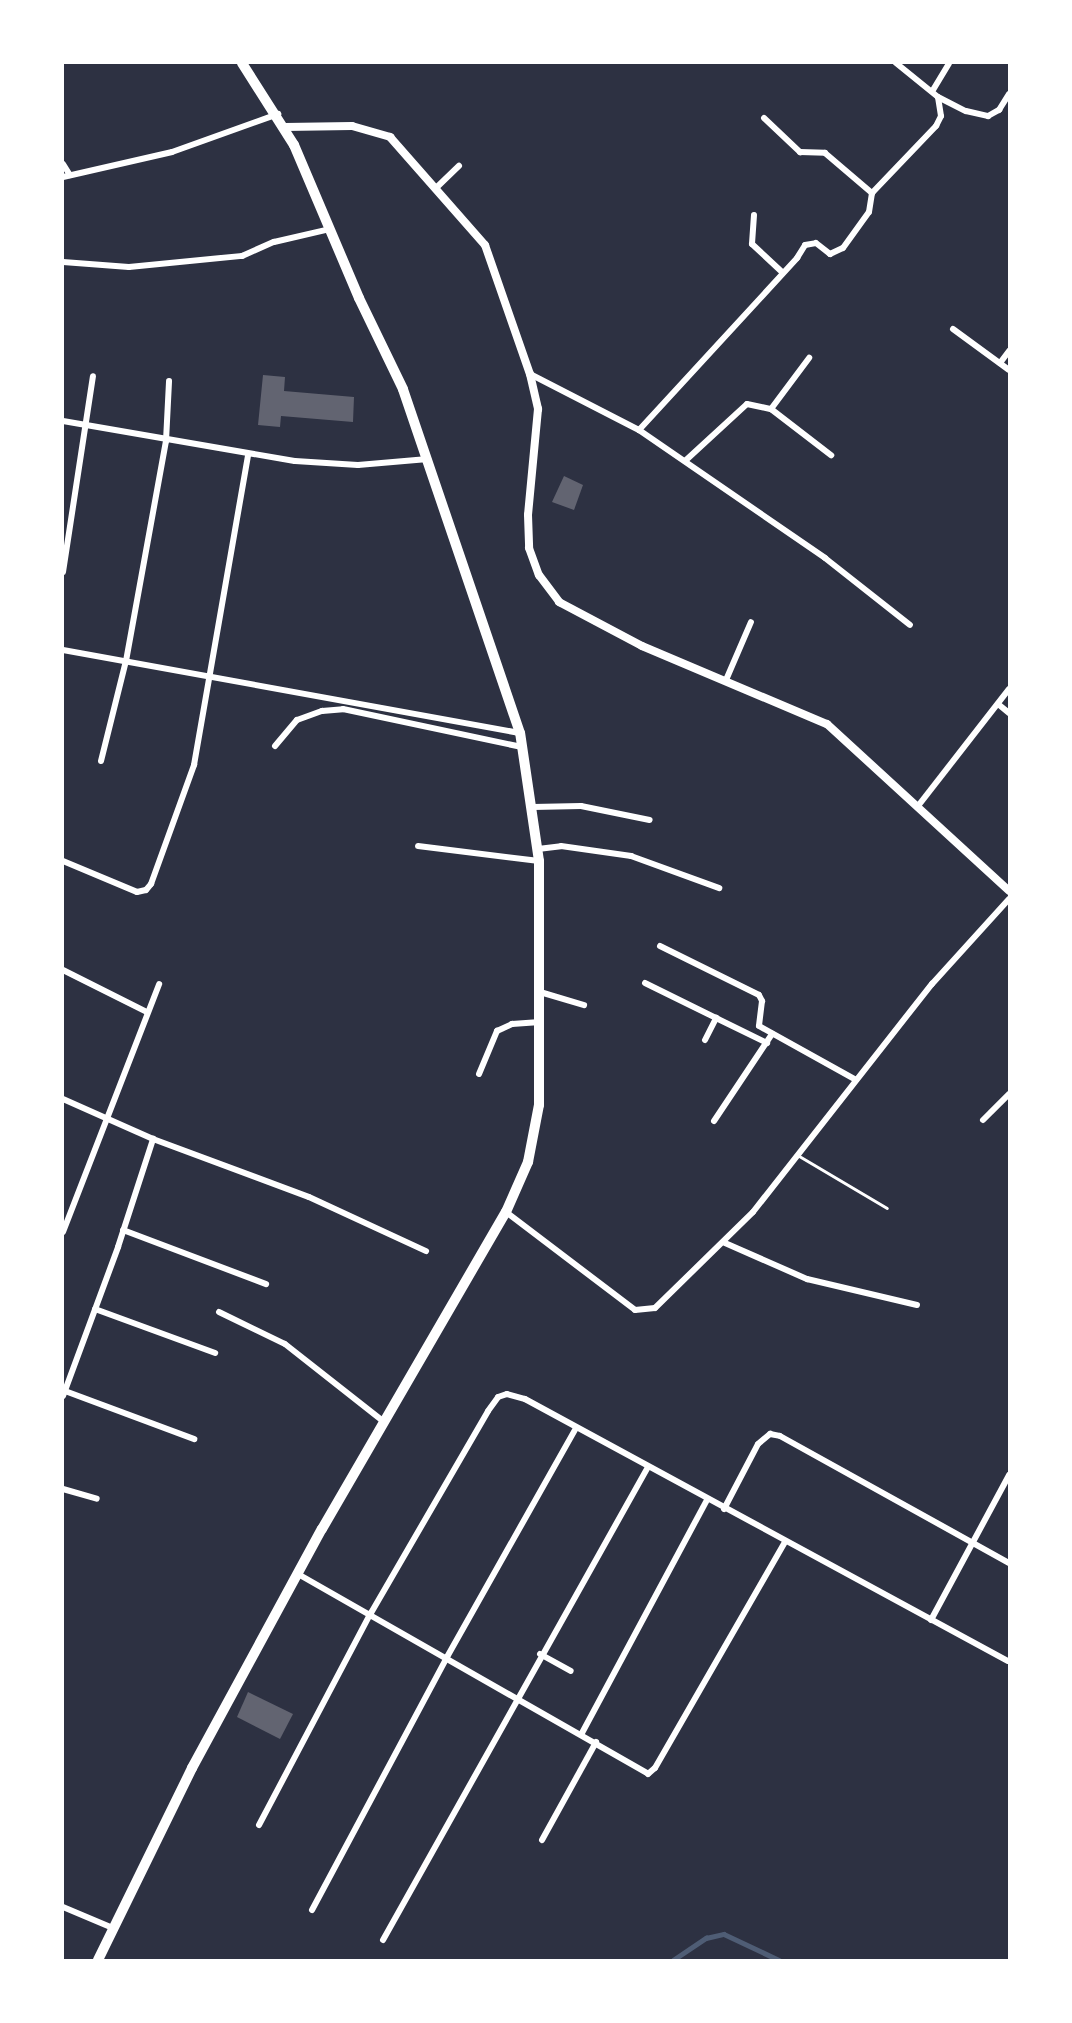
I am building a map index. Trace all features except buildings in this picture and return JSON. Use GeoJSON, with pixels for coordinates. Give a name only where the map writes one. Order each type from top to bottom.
{"type":"FeatureCollection","features":[{"type":"Feature","properties":{"kind":"main road"},"geometry":{"type":"LineString","coordinates":[[98,1960],[192,1768],[298,1574],[506,1212],[534,1139],[541,1022],[539,861],[533,807],[520,734],[404,389],[359,298],[332,229],[294,145],[278,114],[242,63]]}},
{"type":"Feature","properties":{"kind":"street"},"geometry":{"type":"LineString","coordinates":[[639,429],[808,243],[816,243],[830,254],[843,249],[869,212],[872,193],[936,126],[941,116],[938,97],[933,90],[896,63]]}},
{"type":"Feature","properties":{"kind":"street"},"geometry":{"type":"LineString","coordinates":[[933,90],[950,63]]}},
{"type":"Feature","properties":{"kind":"street"},"geometry":{"type":"LineString","coordinates":[[938,97],[966,111],[988,116],[999,110],[1009,94]]}},
{"type":"Feature","properties":{"kind":"street"},"geometry":{"type":"LineString","coordinates":[[63,177],[172,152],[278,114]]}},
{"type":"Feature","properties":{"kind":"street"},"geometry":{"type":"LineString","coordinates":[[764,118],[800,152],[825,153],[872,193]]}},
{"type":"Feature","properties":{"kind":"street"},"geometry":{"type":"LineString","coordinates":[[285,127],[306,129],[351,126],[390,137],[485,245],[530,374],[538,409],[528,515],[529,548],[539,575],[559,602],[592,622],[827,724],[1009,891]]}},
{"type":"Feature","properties":{"kind":"street"},"geometry":{"type":"LineString","coordinates":[[294,145],[306,129]]}},
{"type":"Feature","properties":{"kind":"street"},"geometry":{"type":"LineString","coordinates":[[63,164],[70,175]]}},
{"type":"Feature","properties":{"kind":"street"},"geometry":{"type":"LineString","coordinates":[[436,188],[459,166]]}},
{"type":"Feature","properties":{"kind":"street"},"geometry":{"type":"LineString","coordinates":[[754,215],[753,244],[782,272]]}},
{"type":"Feature","properties":{"kind":"street"},"geometry":{"type":"LineString","coordinates":[[63,262],[129,267],[242,256],[274,242],[332,229]]}},
{"type":"Feature","properties":{"kind":"street"},"geometry":{"type":"LineString","coordinates":[[953,329],[1009,370]]}},
{"type":"Feature","properties":{"kind":"street"},"geometry":{"type":"LineString","coordinates":[[1000,363],[1009,351]]}},
{"type":"Feature","properties":{"kind":"street"},"geometry":{"type":"LineString","coordinates":[[771,409],[810,358]]}},
{"type":"Feature","properties":{"kind":"street"},"geometry":{"type":"LineString","coordinates":[[530,374],[639,429],[825,558],[910,625]]}},
{"type":"Feature","properties":{"kind":"street"},"geometry":{"type":"LineString","coordinates":[[63,572],[93,376]]}},
{"type":"Feature","properties":{"kind":"street"},"geometry":{"type":"LineString","coordinates":[[101,761],[126,661],[166,441],[169,381]]}},
{"type":"Feature","properties":{"kind":"street"},"geometry":{"type":"LineString","coordinates":[[685,460],[747,404],[771,409],[831,455]]}},
{"type":"Feature","properties":{"kind":"street"},"geometry":{"type":"LineString","coordinates":[[63,421],[249,455],[338,465],[429,459]]}},
{"type":"Feature","properties":{"kind":"street"},"geometry":{"type":"LineString","coordinates":[[63,861],[142,892],[151,884],[194,765],[249,455]]}},
{"type":"Feature","properties":{"kind":"street"},"geometry":{"type":"LineString","coordinates":[[726,680],[751,622]]}},
{"type":"Feature","properties":{"kind":"street"},"geometry":{"type":"LineString","coordinates":[[63,650],[520,734]]}},
{"type":"Feature","properties":{"kind":"street"},"geometry":{"type":"LineString","coordinates":[[918,806],[1009,689]]}},
{"type":"Feature","properties":{"kind":"street"},"geometry":{"type":"LineString","coordinates":[[998,704],[1009,713]]}},
{"type":"Feature","properties":{"kind":"street"},"geometry":{"type":"LineString","coordinates":[[275,746],[297,720],[322,711],[343,709],[523,747]]}},
{"type":"Feature","properties":{"kind":"street"},"geometry":{"type":"LineString","coordinates":[[533,807],[581,806],[650,819]]}},
{"type":"Feature","properties":{"kind":"street"},"geometry":{"type":"LineString","coordinates":[[418,846],[539,861]]}},
{"type":"Feature","properties":{"kind":"street"},"geometry":{"type":"LineString","coordinates":[[538,849],[561,846],[631,856],[719,888]]}},
{"type":"Feature","properties":{"kind":"street"},"geometry":{"type":"LineString","coordinates":[[506,1212],[635,1310],[655,1308],[669,1298],[725,1243],[799,1156],[932,984],[1009,899]]}},
{"type":"Feature","properties":{"kind":"street"},"geometry":{"type":"LineString","coordinates":[[660,946],[759,994],[762,1001],[759,1026],[856,1080]]}},
{"type":"Feature","properties":{"kind":"street"},"geometry":{"type":"LineString","coordinates":[[63,970],[147,1012]]}},
{"type":"Feature","properties":{"kind":"street"},"geometry":{"type":"LineString","coordinates":[[63,1233],[105,1117],[159,984]]}},
{"type":"Feature","properties":{"kind":"street"},"geometry":{"type":"LineString","coordinates":[[645,984],[767,1043]]}},
{"type":"Feature","properties":{"kind":"street"},"geometry":{"type":"LineString","coordinates":[[540,992],[584,1005]]}},
{"type":"Feature","properties":{"kind":"street"},"geometry":{"type":"LineString","coordinates":[[705,1040],[716,1018]]}},
{"type":"Feature","properties":{"kind":"street"},"geometry":{"type":"LineString","coordinates":[[479,1074],[497,1031],[512,1024],[541,1022]]}},
{"type":"Feature","properties":{"kind":"street"},"geometry":{"type":"LineString","coordinates":[[714,1121],[772,1034]]}},
{"type":"Feature","properties":{"kind":"street"},"geometry":{"type":"LineString","coordinates":[[982,1120],[1009,1094]]}},
{"type":"Feature","properties":{"kind":"street"},"geometry":{"type":"LineString","coordinates":[[63,1099],[153,1139],[309,1197],[426,1251]]}},
{"type":"Feature","properties":{"kind":"street"},"geometry":{"type":"LineString","coordinates":[[153,1139],[64,1393],[194,1439]]}},
{"type":"Feature","properties":{"kind":"street"},"geometry":{"type":"LineString","coordinates":[[123,1230],[266,1284]]}},
{"type":"Feature","properties":{"kind":"street"},"geometry":{"type":"LineString","coordinates":[[725,1243],[807,1279],[917,1305]]}},
{"type":"Feature","properties":{"kind":"street"},"geometry":{"type":"LineString","coordinates":[[95,1309],[215,1353]]}},
{"type":"Feature","properties":{"kind":"street"},"geometry":{"type":"LineString","coordinates":[[219,1312],[285,1344],[384,1422]]}},
{"type":"Feature","properties":{"kind":"street"},"geometry":{"type":"LineString","coordinates":[[259,1825],[371,1613],[498,1397],[514,1394],[1008,1661]]}},
{"type":"Feature","properties":{"kind":"street"},"geometry":{"type":"LineString","coordinates":[[312,1910],[447,1657],[576,1428]]}},
{"type":"Feature","properties":{"kind":"street"},"geometry":{"type":"LineString","coordinates":[[724,1509],[751,1454],[770,1434],[1009,1563]]}},
{"type":"Feature","properties":{"kind":"street"},"geometry":{"type":"LineString","coordinates":[[383,1940],[515,1698],[648,1467]]}},
{"type":"Feature","properties":{"kind":"street"},"geometry":{"type":"LineString","coordinates":[[931,1620],[1009,1475]]}},
{"type":"Feature","properties":{"kind":"street"},"geometry":{"type":"LineString","coordinates":[[63,1489],[97,1499]]}},
{"type":"Feature","properties":{"kind":"street"},"geometry":{"type":"LineString","coordinates":[[582,1733],[707,1500]]}},
{"type":"Feature","properties":{"kind":"street"},"geometry":{"type":"LineString","coordinates":[[298,1574],[350,1604],[371,1613],[515,1698],[582,1733],[640,1771],[653,1772],[785,1542]]}},
{"type":"Feature","properties":{"kind":"street"},"geometry":{"type":"LineString","coordinates":[[540,1654],[571,1671]]}},
{"type":"Feature","properties":{"kind":"street"},"geometry":{"type":"LineString","coordinates":[[542,1840],[596,1742]]}},
{"type":"Feature","properties":{"kind":"street"},"geometry":{"type":"LineString","coordinates":[[63,1906],[113,1928]]}},
{"type":"Feature","properties":{"kind":"lane"},"geometry":{"type":"LineString","coordinates":[[799,1156],[887,1208]]}},
{"type":"Feature","properties":{"kind":"waterway"},"geometry":{"type":"LineString","coordinates":[[673,1960],[706,1938],[724,1934],[779,1960]]}}]}
